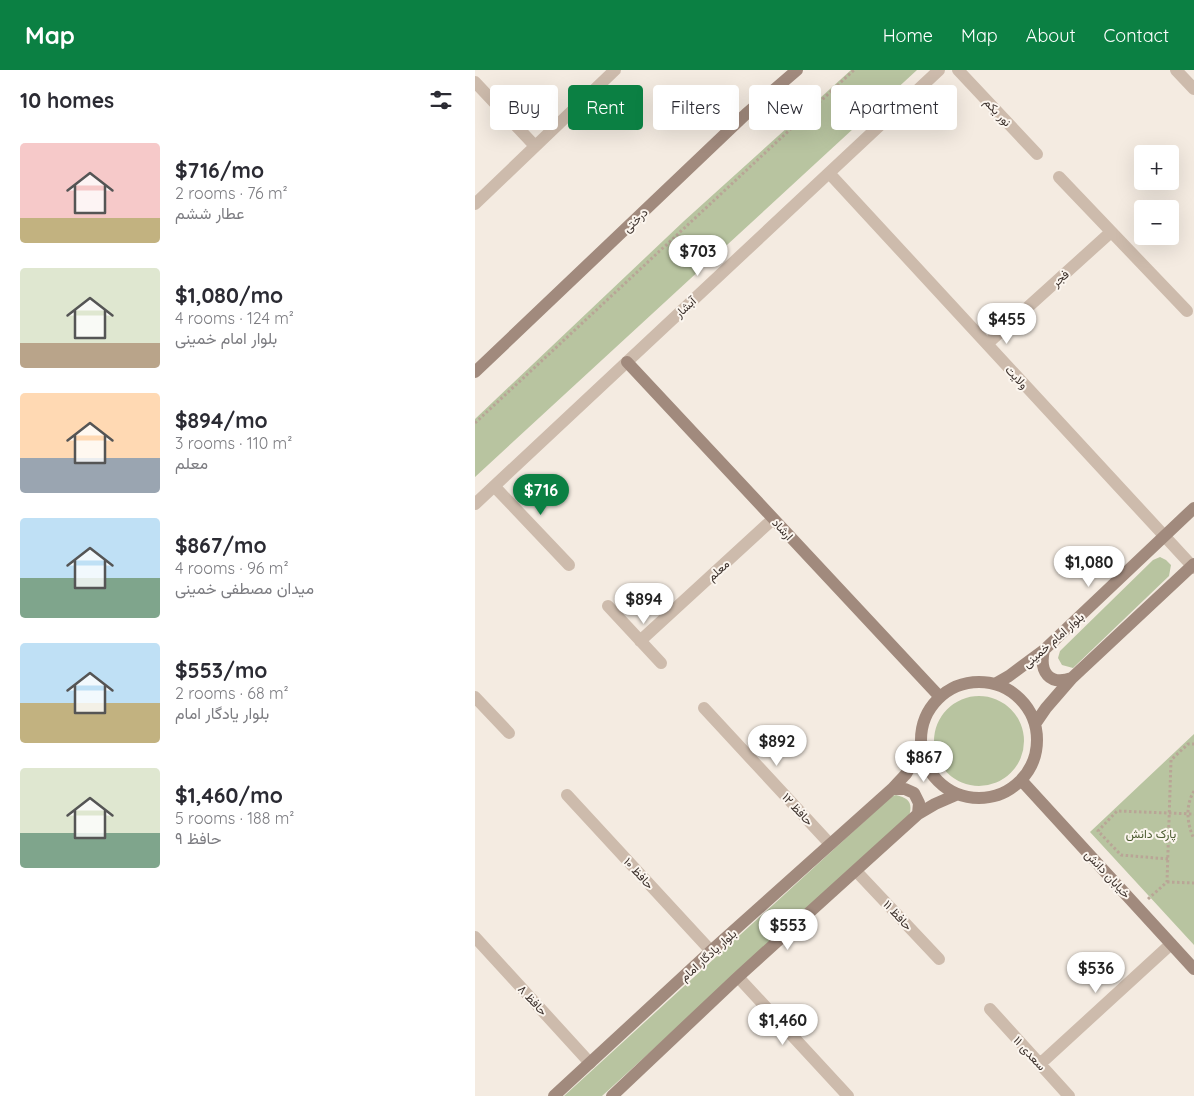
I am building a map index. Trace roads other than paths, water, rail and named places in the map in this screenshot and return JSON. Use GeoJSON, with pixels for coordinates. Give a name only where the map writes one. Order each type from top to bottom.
{"type":"FeatureCollection","features":[{"type":"Feature","properties":{"kind":"street"},"geometry":{"type":"LineString","coordinates":[[475,204],[615,70]]}},
{"type":"Feature","properties":{"kind":"street","name":"درختی"},"geometry":{"type":"LineString","coordinates":[[475,372],[746,114],[797,70]]}},
{"type":"Feature","properties":{"kind":"street","name":"آبشار"},"geometry":{"type":"LineString","coordinates":[[475,504],[939,70]]}},
{"type":"Feature","properties":{"kind":"street","name":"نور یکم"},"geometry":{"type":"LineString","coordinates":[[958,70],[1037,154]]}},
{"type":"Feature","properties":{"kind":"street"},"geometry":{"type":"LineString","coordinates":[[1176,70],[1194,89]]}},
{"type":"Feature","properties":{"kind":"street"},"geometry":{"type":"LineString","coordinates":[[475,82],[535,146]]}},
{"type":"Feature","properties":{"kind":"street","name":"ولایت"},"geometry":{"type":"LineString","coordinates":[[829,173],[1193,566]]}},
{"type":"Feature","properties":{"kind":"street"},"geometry":{"type":"LineString","coordinates":[[1059,178],[1187,311]]}},
{"type":"Feature","properties":{"kind":"street","name":"فجر"},"geometry":{"type":"LineString","coordinates":[[987,344],[1111,232]]}},
{"type":"Feature","properties":{"kind":"street","name":"ارشاد"},"geometry":{"type":"LineString","coordinates":[[627,362],[939,696]]}},
{"type":"Feature","properties":{"kind":"street"},"geometry":{"type":"LineString","coordinates":[[494,486],[569,565]]}},
{"type":"Feature","properties":{"kind":"street","name":"بلوار امام خمینی"},"geometry":{"type":"LineString","coordinates":[[995,684],[1044,650],[1194,508]]}},
{"type":"Feature","properties":{"kind":"street","name":"معلم"},"geometry":{"type":"LineString","coordinates":[[640,641],[773,519]]}},
{"type":"Feature","properties":{"kind":"street"},"geometry":{"type":"LineString","coordinates":[[1035,724],[1072,678],[1193,566]]}},
{"type":"Feature","properties":{"kind":"street"},"geometry":{"type":"LineString","coordinates":[[607,606],[661,663]]}},
{"type":"Feature","properties":{"kind":"street"},"geometry":{"type":"LineString","coordinates":[[1044,650],[1042,660],[1048,675],[1055,681],[1061,682],[1072,678]]}},
{"type":"Feature","properties":{"kind":"street"},"geometry":{"type":"LineString","coordinates":[[975,681],[995,684],[1021,698],[1035,724],[1037,744],[1032,764],[1021,780],[1006,791],[988,797],[969,797],[958,794],[947,789],[937,780],[927,766],[921,748],[921,730],[924,720],[927,712],[939,696],[956,686],[975,681]]}},
{"type":"Feature","properties":{"kind":"street"},"geometry":{"type":"LineString","coordinates":[[475,697],[509,733]]}},
{"type":"Feature","properties":{"kind":"street","name":"حافظ ۱۲"},"geometry":{"type":"LineString","coordinates":[[704,708],[830,844]]}},
{"type":"Feature","properties":{"kind":"street","name":"بلوار یادگار امام"},"geometry":{"type":"LineString","coordinates":[[554,1096],[711,951],[893,789],[907,774],[921,748]]}},
{"type":"Feature","properties":{"kind":"street","name":"خیابان دانش"},"geometry":{"type":"LineString","coordinates":[[1021,780],[1194,969]]}},
{"type":"Feature","properties":{"kind":"street"},"geometry":{"type":"LineString","coordinates":[[893,789],[905,789],[914,793],[919,803],[918,814]]}},
{"type":"Feature","properties":{"kind":"street"},"geometry":{"type":"LineString","coordinates":[[616,1095],[738,976],[918,814],[958,794]]}},
{"type":"Feature","properties":{"kind":"street","name":"حافظ ۱۰"},"geometry":{"type":"LineString","coordinates":[[567,795],[711,951]]}},
{"type":"Feature","properties":{"kind":"street","name":"حافظ ۱۱"},"geometry":{"type":"LineString","coordinates":[[856,871],[939,959]]}},
{"type":"Feature","properties":{"kind":"street","name":"حافظ ۸"},"geometry":{"type":"LineString","coordinates":[[475,937],[591,1063]]}},
{"type":"Feature","properties":{"kind":"street"},"geometry":{"type":"LineString","coordinates":[[1040,1064],[1171,944]]}},
{"type":"Feature","properties":{"kind":"street"},"geometry":{"type":"LineString","coordinates":[[738,976],[848,1096]]}},
{"type":"Feature","properties":{"kind":"street","name":"سعدی ۱۱"},"geometry":{"type":"LineString","coordinates":[[990,1009],[1069,1096]]}},
{"type":"Feature","properties":{"kind":"park label","name":"پارک دانش"},"geometry":{"type":"Point","coordinates":[1151,833]}}]}
